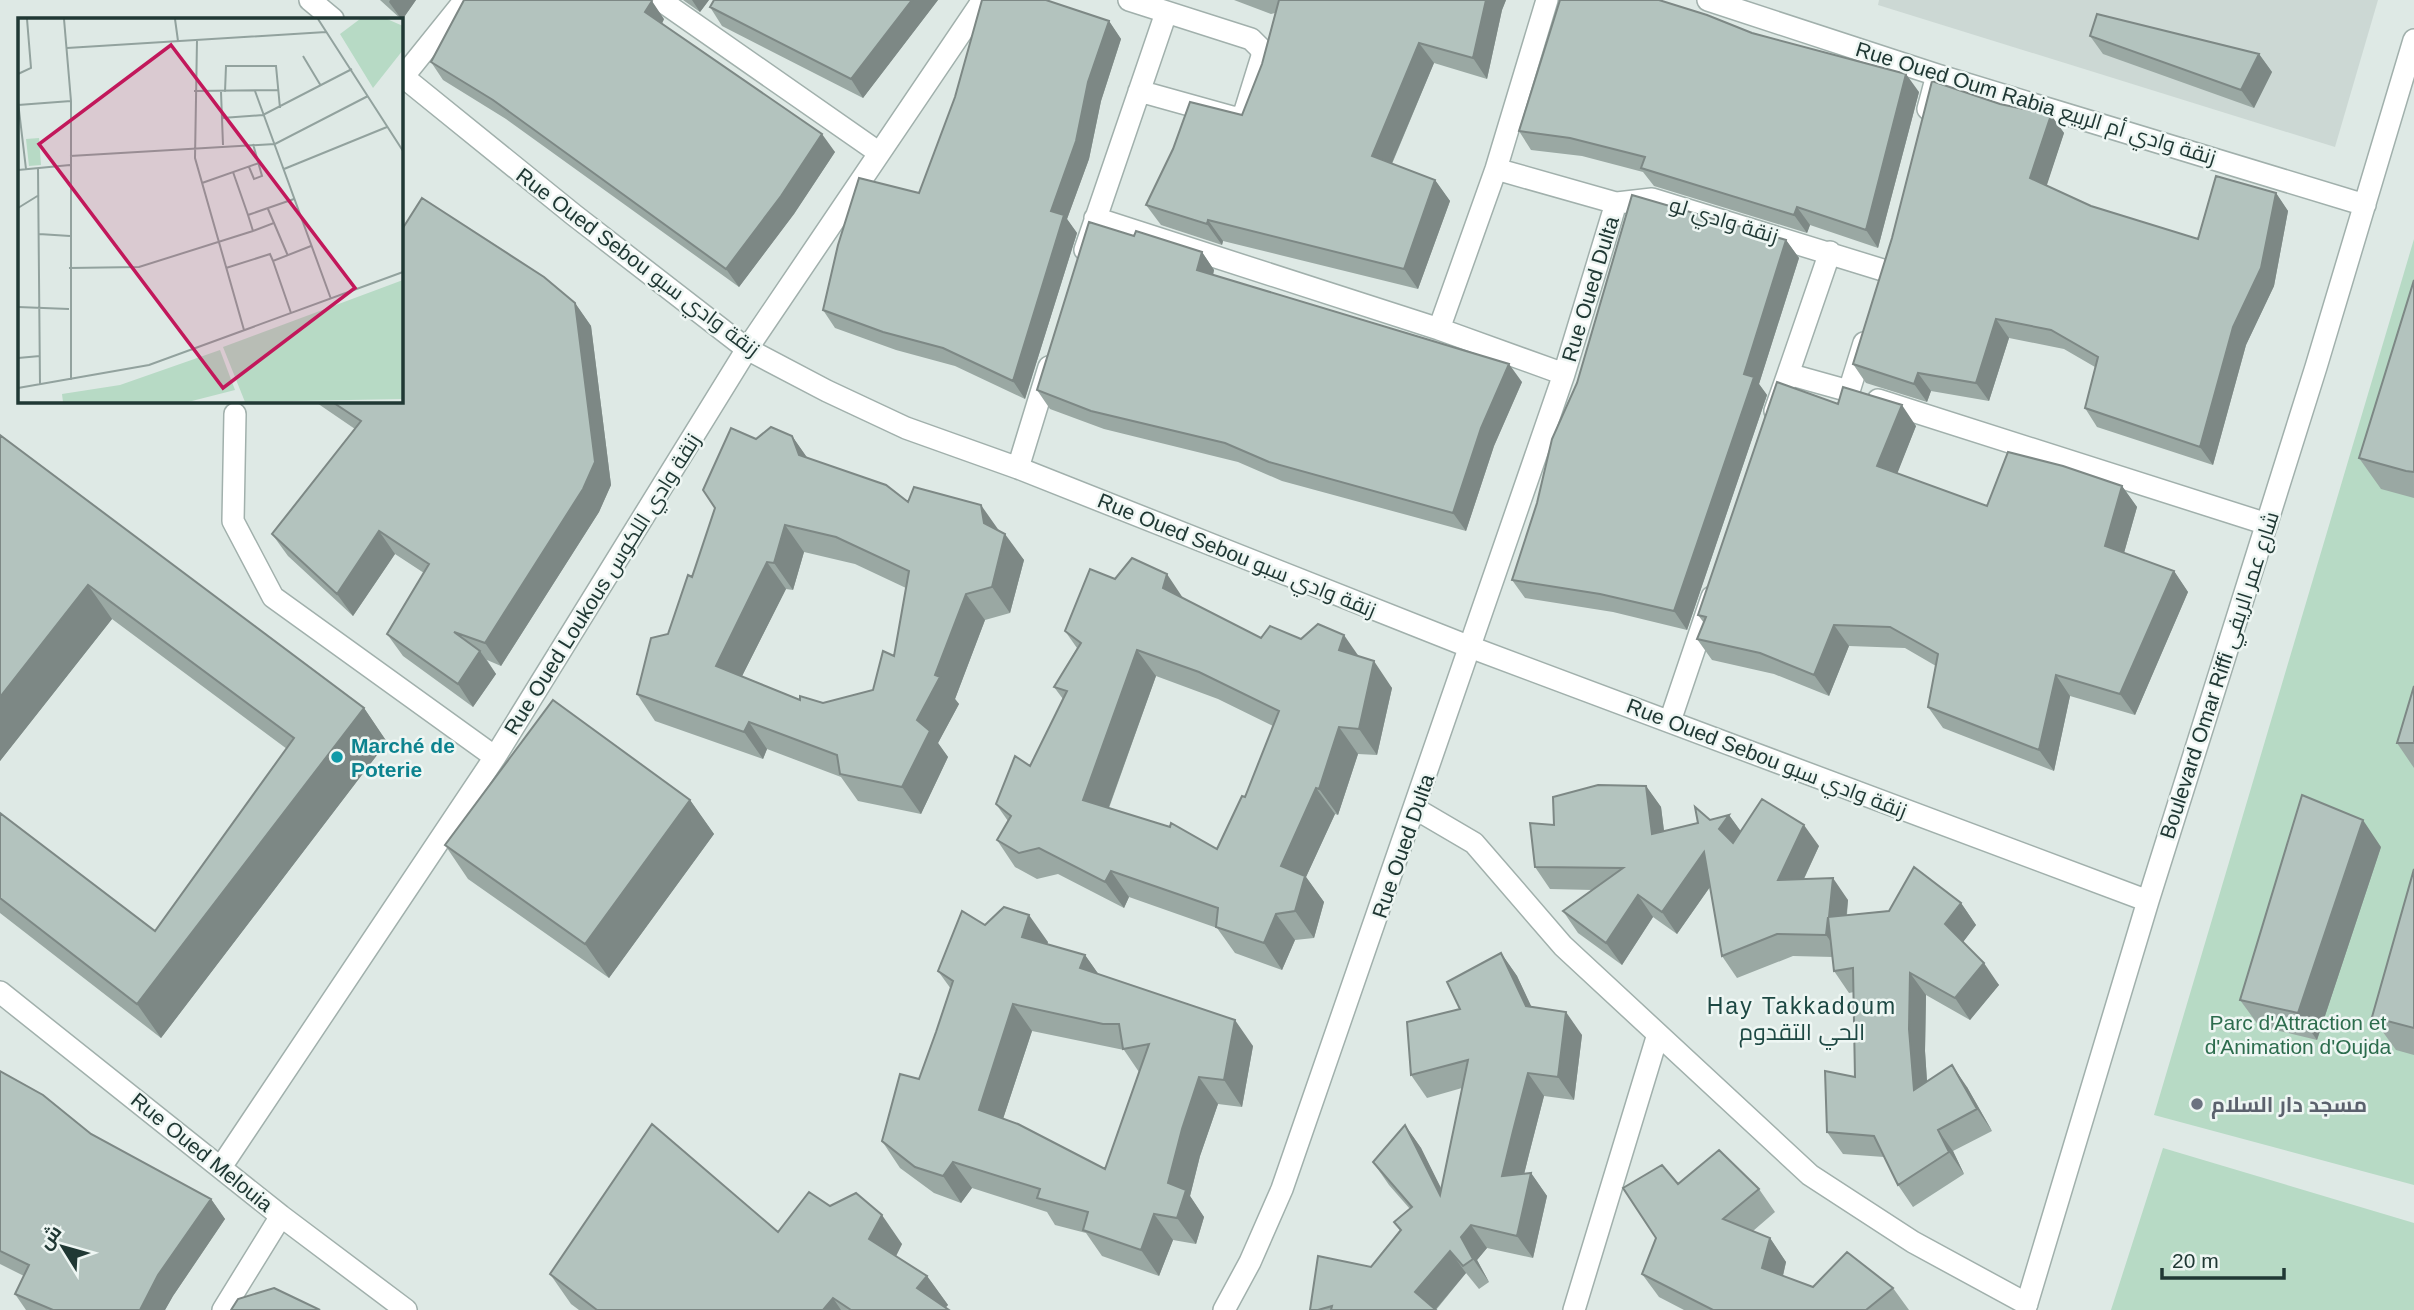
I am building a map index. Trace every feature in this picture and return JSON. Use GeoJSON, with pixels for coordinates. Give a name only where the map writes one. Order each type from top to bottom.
{"type":"FeatureCollection","features":[{"type":"Feature","properties":{"kind":"street"},"geometry":{"type":"LineString","coordinates":[[310,0],[332,18]]}},
{"type":"Feature","properties":{"kind":"street"},"geometry":{"type":"LineString","coordinates":[[402,76],[465,0]]}},
{"type":"Feature","properties":{"kind":"street"},"geometry":{"type":"LineString","coordinates":[[660,0],[878,152]]}},
{"type":"Feature","properties":{"kind":"street","name":"Rue Oued Loukous زنقة وادي اللكوس"},"geometry":{"type":"LineString","coordinates":[[221,1167],[495,757],[747,349],[983,0]]}},
{"type":"Feature","properties":{"kind":"street"},"geometry":{"type":"LineString","coordinates":[[1129,0],[1251,39],[1261,49],[1262,56],[1244,114],[1229,117],[1139,91]]}},
{"type":"Feature","properties":{"kind":"street"},"geometry":{"type":"LineString","coordinates":[[1439,330],[1496,169],[1547,0]]}},
{"type":"Feature","properties":{"kind":"street","name":"Rue Oued Oum Rabia زنقة وادي أم الربيع"},"geometry":{"type":"LineString","coordinates":[[1708,0],[1937,75],[2365,205]]}},
{"type":"Feature","properties":{"kind":"street"},"geometry":{"type":"LineString","coordinates":[[703,31],[717,10]]}},
{"type":"Feature","properties":{"kind":"street"},"geometry":{"type":"LineString","coordinates":[[1079,271],[1166,13]]}},
{"type":"Feature","properties":{"kind":"street","name":"Boulevard Omar Riffi شارع عمر الريفي"},"geometry":{"type":"LineString","coordinates":[[2026,1307],[2148,901],[2267,524],[2414,40]]}},
{"type":"Feature","properties":{"kind":"street"},"geometry":{"type":"LineString","coordinates":[[1924,127],[1937,75]]}},
{"type":"Feature","properties":{"kind":"street","name":"Rue Oued Sebou زنقة وادي سبو"},"geometry":{"type":"LineString","coordinates":[[402,76],[573,215],[747,349],[827,391],[906,428],[1018,468],[1470,647],[2148,901]]}},
{"type":"Feature","properties":{"kind":"street","name":"Rue Oued Dulta"},"geometry":{"type":"LineString","coordinates":[[1224,1310],[1250,1262],[1282,1189],[1416,809],[1564,374],[1616,203],[1496,169]]}},
{"type":"Feature","properties":{"kind":"street","name":"زنقة وادي لو"},"geometry":{"type":"LineString","coordinates":[[1616,203],[1652,198],[1886,271]]}},
{"type":"Feature","properties":{"kind":"street","name":"Rue Oued Dulta"},"geometry":{"type":"LineString","coordinates":[[1095,218],[1439,330],[1564,374]]}},
{"type":"Feature","properties":{"kind":"street"},"geometry":{"type":"LineString","coordinates":[[1878,298],[1893,245]]}},
{"type":"Feature","properties":{"kind":"street"},"geometry":{"type":"LineString","coordinates":[[1770,425],[1830,252]]}},
{"type":"Feature","properties":{"kind":"street"},"geometry":{"type":"LineString","coordinates":[[1849,391],[1870,325]]}},
{"type":"Feature","properties":{"kind":"street"},"geometry":{"type":"LineString","coordinates":[[1018,468],[1055,350]]}},
{"type":"Feature","properties":{"kind":"street"},"geometry":{"type":"LineString","coordinates":[[1788,374],[2267,524]]}},
{"type":"Feature","properties":{"kind":"street"},"geometry":{"type":"LineString","coordinates":[[235,414],[233,521],[273,597],[495,757]]}},
{"type":"Feature","properties":{"kind":"street"},"geometry":{"type":"LineString","coordinates":[[1670,721],[1718,579]]}},
{"type":"Feature","properties":{"kind":"street"},"geometry":{"type":"LineString","coordinates":[[1416,809],[1474,842],[1563,946],[1810,1175],[1913,1242],[2026,1307]]}},
{"type":"Feature","properties":{"kind":"street","name":"Rue Oued Melouia"},"geometry":{"type":"LineString","coordinates":[[0,992],[281,1216],[406,1310]]}},
{"type":"Feature","properties":{"kind":"street"},"geometry":{"type":"LineString","coordinates":[[1574,1310],[1658,1034]]}},
{"type":"Feature","properties":{"kind":"street"},"geometry":{"type":"LineString","coordinates":[[223,1310],[281,1216]]}},
{"type":"Feature","properties":{"kind":"shaded area"},"geometry":{"type":"Polygon","coordinates":[[[1879,0],[2378,0],[2335,147],[1878,5],[1879,0]]]}},
{"type":"Feature","properties":{"kind":"green space","name":"Parc d'Attraction et d'Animation d'Oujda"},"geometry":{"type":"Polygon","coordinates":[[[2414,239],[2414,1185],[2154,1115],[2414,239]]]}},
{"type":"Feature","properties":{"kind":"green space"},"geometry":{"type":"Polygon","coordinates":[[[2163,1148],[2414,1223],[2414,1310],[2111,1310],[2163,1148]]]}},
{"type":"Feature","properties":{"kind":"building"},"geometry":{"type":"Polygon","coordinates":[[[464,0],[651,0],[645,12],[822,134],[781,196],[726,269],[493,100],[431,62],[464,0]]]}},
{"type":"Feature","properties":{"kind":"building"},"geometry":{"type":"Polygon","coordinates":[[[714,0],[912,0],[851,79],[710,7],[714,0]]]}},
{"type":"Feature","properties":{"kind":"building"},"geometry":{"type":"Polygon","coordinates":[[[982,0],[1046,0],[1109,21],[1088,82],[1076,141],[1051,211],[1064,215],[1013,381],[943,348],[883,332],[823,310],[838,245],[859,178],[919,193],[955,97],[982,0]]]}},
{"type":"Feature","properties":{"kind":"building"},"geometry":{"type":"Polygon","coordinates":[[[1279,0],[1486,0],[1473,58],[1419,43],[1372,156],[1435,180],[1404,269],[1208,220],[1207,224],[1146,205],[1173,149],[1190,102],[1242,115],[1262,64],[1279,0]]]}},
{"type":"Feature","properties":{"kind":"building"},"geometry":{"type":"Polygon","coordinates":[[[1560,0],[1659,0],[1752,33],[1906,74],[1866,230],[1797,207],[1794,215],[1641,168],[1645,157],[1570,138],[1519,131],[1560,0]]]}},
{"type":"Feature","properties":{"kind":"building"},"geometry":{"type":"Polygon","coordinates":[[[2097,14],[2259,54],[2241,90],[2090,36],[2097,14]]]}},
{"type":"Feature","properties":{"kind":"building"},"geometry":{"type":"Polygon","coordinates":[[[1932,81],[2000,104],[2051,115],[2030,178],[2091,206],[2198,239],[2216,176],[2276,193],[2261,268],[2233,327],[2200,447],[2085,408],[2098,357],[2051,330],[1996,319],[1976,383],[1918,373],[1914,384],[1853,364],[1892,238],[1932,81]]]}},
{"type":"Feature","properties":{"kind":"building"},"geometry":{"type":"Polygon","coordinates":[[[1632,195],[1786,240],[1744,374],[1754,377],[1674,611],[1600,594],[1512,580],[1537,503],[1552,439],[1577,383],[1632,195]]]}},
{"type":"Feature","properties":{"kind":"building"},"geometry":{"type":"Polygon","coordinates":[[[422,198],[544,277],[575,303],[595,462],[583,489],[485,643],[454,632],[480,651],[458,684],[387,634],[429,564],[379,531],[337,594],[272,534],[361,421],[332,402],[402,402],[402,229],[422,198]]]}},
{"type":"Feature","properties":{"kind":"building"},"geometry":{"type":"Polygon","coordinates":[[[1089,222],[1134,236],[1136,231],[1202,252],[1197,270],[1509,364],[1481,428],[1453,513],[1269,462],[1225,443],[1091,411],[1037,390],[1089,222]]]}},
{"type":"Feature","properties":{"kind":"building"},"geometry":{"type":"Polygon","coordinates":[[[2414,280],[2414,472],[2359,458],[2414,280]]]}},
{"type":"Feature","properties":{"kind":"building"},"geometry":{"type":"Polygon","coordinates":[[[1777,382],[1838,404],[1843,387],[1902,405],[1877,466],[1987,506],[2008,452],[2063,466],[2122,486],[2105,546],[2174,571],[2120,694],[2056,675],[2039,750],[1928,707],[1938,654],[1890,627],[1834,625],[1814,675],[1760,653],[1697,639],[1706,617],[1698,615],[1777,382]]]}},
{"type":"Feature","properties":{"kind":"building"},"geometry":{"type":"Polygon","coordinates":[[[771,427],[792,436],[799,455],[886,485],[908,502],[914,487],[981,505],[984,523],[1005,534],[992,587],[966,594],[935,675],[940,677],[917,720],[930,731],[902,787],[840,774],[837,755],[749,722],[744,732],[637,694],[651,638],[668,634],[688,575],[692,577],[715,508],[703,490],[731,428],[756,439],[771,427]],[[785,525],[774,563],[767,562],[716,666],[800,700],[800,696],[823,703],[873,690],[883,651],[894,656],[909,571],[836,537],[785,525]]]}},
{"type":"Feature","properties":{"kind":"building","name":"Marché de Poterie"},"geometry":{"type":"Polygon","coordinates":[[[0,435],[364,708],[137,1004],[0,898],[0,813],[155,931],[294,738],[88,585],[0,697],[0,435]]]}},
{"type":"Feature","properties":{"kind":"building"},"geometry":{"type":"Polygon","coordinates":[[[1132,558],[1167,574],[1163,588],[1261,638],[1270,626],[1301,639],[1318,624],[1344,635],[1339,650],[1374,661],[1359,729],[1339,727],[1319,789],[1316,788],[1281,866],[1305,876],[1295,911],[1276,914],[1264,943],[1216,927],[1218,908],[1111,871],[1105,882],[1039,848],[1019,853],[997,840],[1011,816],[996,804],[1015,756],[1030,766],[1067,691],[1054,687],[1081,643],[1065,631],[1090,569],[1115,579],[1132,558]],[[1137,650],[1083,800],[1170,827],[1171,823],[1217,849],[1242,796],[1245,797],[1279,711],[1199,672],[1137,650]]]}},
{"type":"Feature","properties":{"kind":"building"},"geometry":{"type":"Polygon","coordinates":[[[2414,686],[2414,743],[2397,743],[2414,686]]]}},
{"type":"Feature","properties":{"kind":"building"},"geometry":{"type":"Polygon","coordinates":[[[553,700],[690,800],[585,944],[445,845],[553,700]]]}},
{"type":"Feature","properties":{"kind":"building"},"geometry":{"type":"Polygon","coordinates":[[[1598,785],[1646,786],[1652,834],[1698,823],[1695,807],[1710,820],[1729,815],[1719,829],[1733,843],[1762,799],[1804,825],[1778,880],[1833,878],[1829,917],[1889,911],[1914,867],[1961,903],[1945,924],[1984,963],[1955,998],[1910,973],[1909,1029],[1914,1090],[1952,1065],[1977,1109],[1938,1130],[1949,1152],[1898,1185],[1874,1136],[1827,1132],[1825,1071],[1855,1077],[1853,968],[1834,971],[1828,917],[1826,935],[1777,934],[1722,956],[1704,852],[1662,912],[1638,895],[1606,943],[1563,911],[1623,868],[1535,867],[1530,823],[1554,825],[1553,797],[1598,785]]]}},
{"type":"Feature","properties":{"kind":"building"},"geometry":{"type":"Polygon","coordinates":[[[2302,795],[2363,820],[2298,1013],[2240,1000],[2302,795]]]}},
{"type":"Feature","properties":{"kind":"building"},"geometry":{"type":"Polygon","coordinates":[[[2414,869],[2414,1028],[2372,1017],[2414,869]]]}},
{"type":"Feature","properties":{"kind":"building"},"geometry":{"type":"Polygon","coordinates":[[[1004,907],[1029,915],[1022,937],[1085,955],[1080,968],[1235,1020],[1224,1080],[1199,1077],[1182,1129],[1168,1183],[1186,1190],[1177,1218],[1154,1214],[1141,1250],[1083,1230],[1088,1212],[1037,1198],[1040,1189],[953,1162],[943,1176],[915,1167],[882,1141],[900,1074],[919,1079],[936,1032],[953,981],[938,971],[962,911],[985,925],[1004,907]],[[1013,1004],[979,1110],[1018,1124],[1105,1169],[1149,1044],[1123,1049],[1119,1024],[1103,1024],[1013,1004]]]}},
{"type":"Feature","properties":{"kind":"building"},"geometry":{"type":"Polygon","coordinates":[[[1501,953],[1526,1006],[1566,1012],[1558,1077],[1528,1073],[1502,1176],[1531,1173],[1517,1236],[1471,1225],[1461,1237],[1473,1259],[1463,1266],[1450,1251],[1415,1292],[1436,1310],[1331,1310],[1332,1306],[1310,1310],[1318,1256],[1371,1267],[1401,1230],[1394,1222],[1412,1207],[1373,1162],[1405,1125],[1440,1195],[1468,1060],[1411,1075],[1407,1022],[1460,1009],[1447,982],[1501,953]]]}},
{"type":"Feature","properties":{"kind":"building"},"geometry":{"type":"Polygon","coordinates":[[[0,1071],[43,1095],[91,1134],[211,1199],[158,1275],[140,1310],[53,1310],[15,1294],[29,1265],[0,1251],[0,1071]]]}},
{"type":"Feature","properties":{"kind":"building"},"geometry":{"type":"Polygon","coordinates":[[[652,1124],[778,1232],[809,1192],[830,1206],[856,1193],[882,1215],[869,1239],[927,1276],[917,1288],[949,1310],[851,1310],[833,1298],[823,1310],[597,1310],[550,1274],[652,1124]]]}},
{"type":"Feature","properties":{"kind":"building"},"geometry":{"type":"Polygon","coordinates":[[[1719,1150],[1759,1189],[1723,1219],[1770,1238],[1762,1268],[1813,1287],[1847,1252],[1893,1288],[1866,1310],[1713,1310],[1642,1274],[1656,1238],[1623,1188],[1662,1165],[1678,1184],[1719,1150]]]}},
{"type":"Feature","properties":{"kind":"building"},"geometry":{"type":"Polygon","coordinates":[[[274,1288],[320,1310],[231,1310],[238,1299],[274,1288]]]}},
{"type":"Feature","properties":{"kind":"place","name":"Marché de Poterie"},"geometry":{"type":"Point","coordinates":[337,757]}},
{"type":"Feature","properties":{"kind":"place","name":"مسجد دار السلام"},"geometry":{"type":"Point","coordinates":[2197,1104]}},
{"type":"Feature","properties":{"kind":"district","name":"Hay Takkadoum الحي التقدوم"},"geometry":{"type":"Point","coordinates":[1802,1019]}}]}
